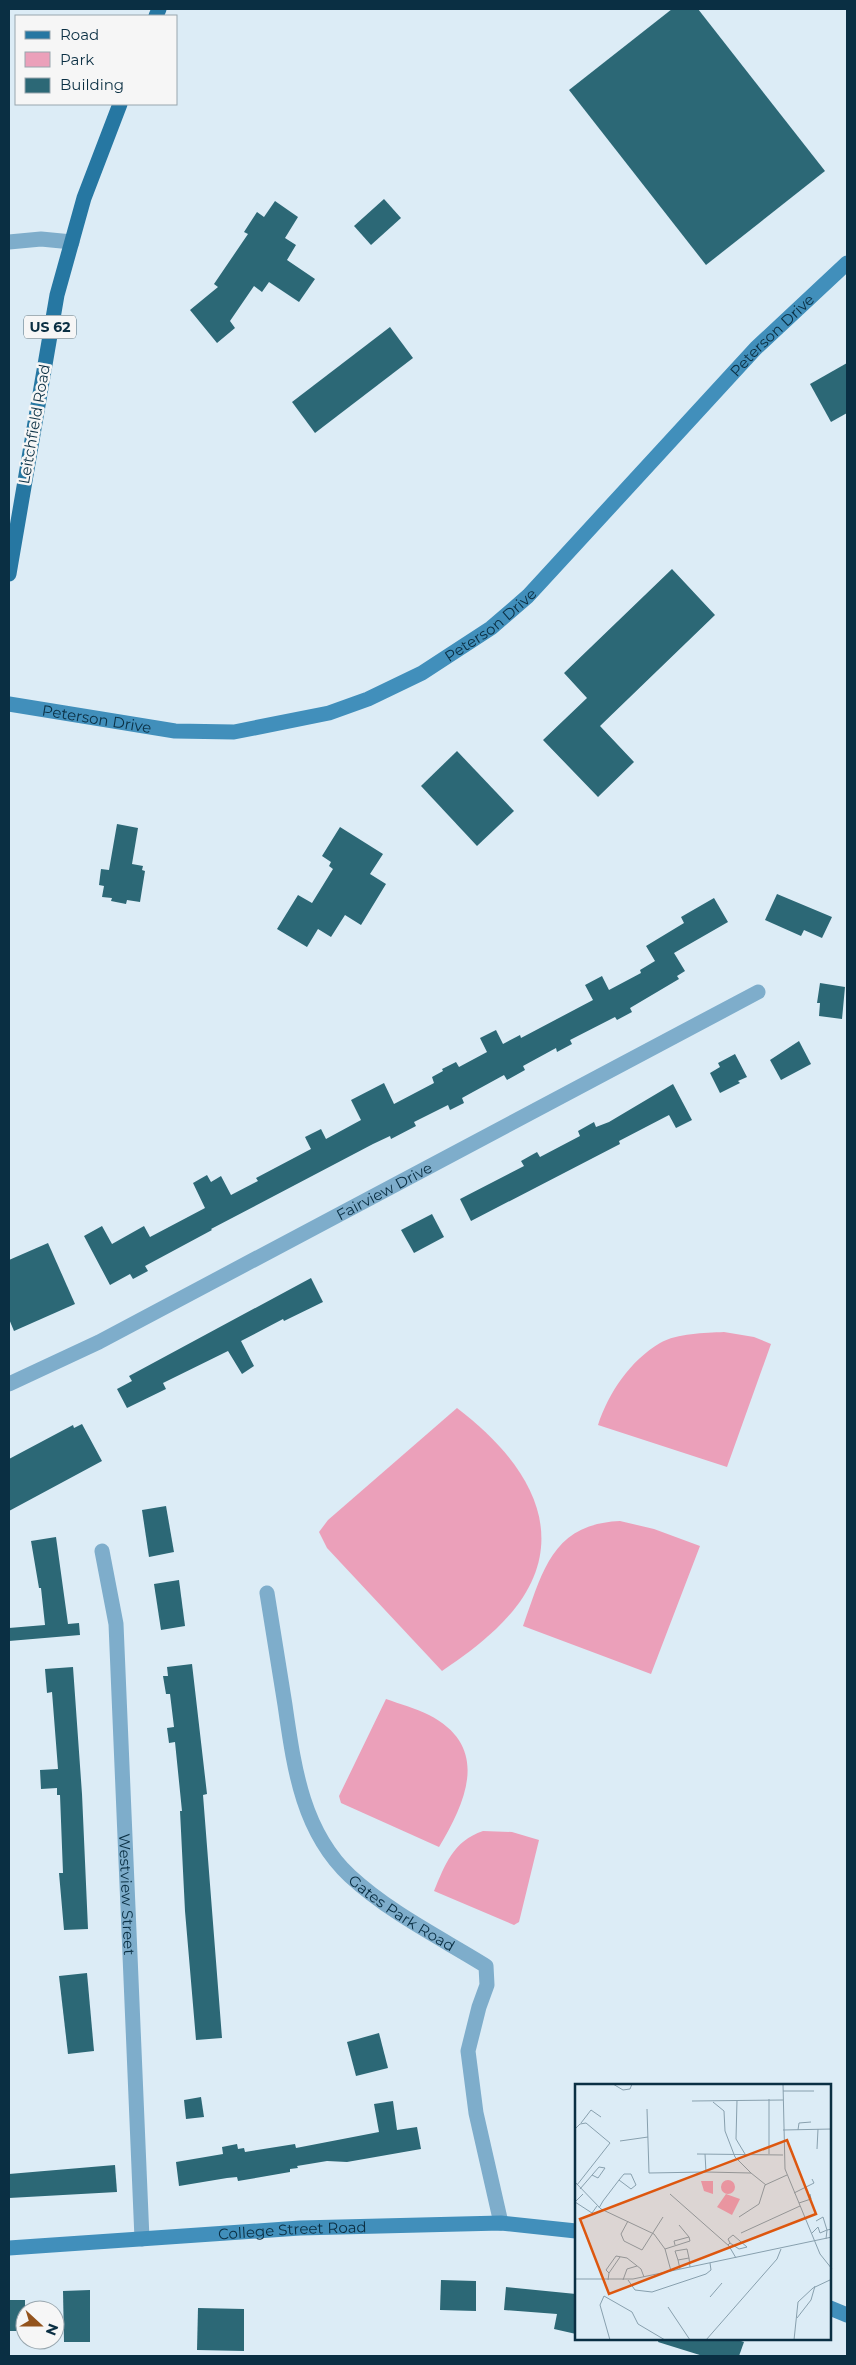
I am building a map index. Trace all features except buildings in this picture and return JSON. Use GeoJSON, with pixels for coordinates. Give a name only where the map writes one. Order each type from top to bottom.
{"type":"FeatureCollection","features":[{"type":"Feature","properties":{"kind":"main road","name":"Leitchfield Road"},"geometry":{"type":"LineString","coordinates":[[9,574],[55,303],[84,198],[120,105]]}},
{"type":"Feature","properties":{"kind":"street"},"geometry":{"type":"LineString","coordinates":[[9,242],[42,239],[72,242]]}},
{"type":"Feature","properties":{"kind":"street","name":"Peterson Drive"},"geometry":{"type":"LineString","coordinates":[[9,704],[175,731],[234,732],[329,713],[368,699],[422,673],[491,628],[528,596],[756,348],[847,263]]}},
{"type":"Feature","properties":{"kind":"street","name":"Fairview Drive"},"geometry":{"type":"LineString","coordinates":[[9,1384],[99,1342],[758,992]]}},
{"type":"Feature","properties":{"kind":"street","name":"Westview Street"},"geometry":{"type":"LineString","coordinates":[[102,1551],[116,1624],[142,2239]]}},
{"type":"Feature","properties":{"kind":"street","name":"Gates Park Road"},"geometry":{"type":"LineString","coordinates":[[267,1593],[295,1769],[309,1817],[320,1838],[333,1858],[368,1891],[486,1966],[487,1985],[479,2007],[468,2051],[476,2113],[501,2223]]}},
{"type":"Feature","properties":{"kind":"street","name":"College Street Road"},"geometry":{"type":"LineString","coordinates":[[9,2248],[300,2228],[501,2223],[575,2231]]}},
{"type":"Feature","properties":{"kind":"street"},"geometry":{"type":"LineString","coordinates":[[831,2308],[847,2315]]}},
{"type":"Feature","properties":{"kind":"green space"},"geometry":{"type":"Polygon","coordinates":[[[724,1332],[754,1337],[771,1344],[727,1467],[598,1425],[608,1401],[622,1378],[649,1350],[675,1337],[724,1332]]]}},
{"type":"Feature","properties":{"kind":"green space"},"geometry":{"type":"Polygon","coordinates":[[[457,1408],[485,1431],[508,1457],[526,1483],[538,1511],[541,1540],[536,1569],[522,1599],[490,1635],[442,1671],[327,1548],[319,1532],[328,1520],[457,1408]]]}},
{"type":"Feature","properties":{"kind":"green space"},"geometry":{"type":"Polygon","coordinates":[[[620,1521],[654,1529],[700,1546],[651,1674],[523,1626],[545,1569],[565,1541],[579,1531],[597,1524],[620,1521]]]}},
{"type":"Feature","properties":{"kind":"green space"},"geometry":{"type":"Polygon","coordinates":[[[386,1699],[429,1715],[448,1728],[461,1743],[467,1759],[464,1794],[458,1812],[439,1847],[341,1803],[339,1796],[386,1699]]]}},
{"type":"Feature","properties":{"kind":"green space"},"geometry":{"type":"Polygon","coordinates":[[[483,1831],[512,1832],[539,1840],[519,1922],[514,1925],[434,1891],[451,1855],[464,1841],[483,1831]]]}}]}
